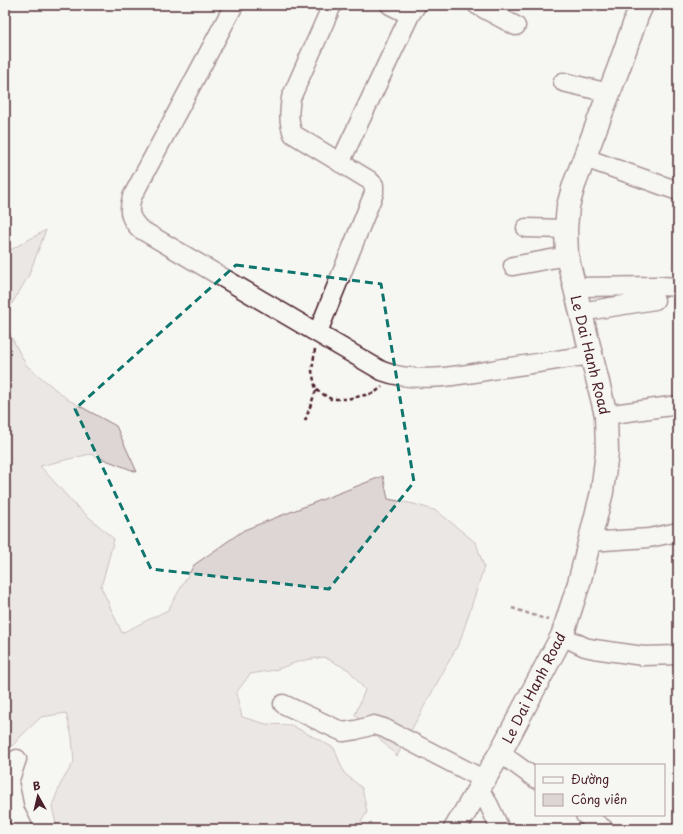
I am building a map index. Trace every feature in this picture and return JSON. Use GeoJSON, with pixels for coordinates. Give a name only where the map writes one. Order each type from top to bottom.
{"type":"FeatureCollection","features":[{"type":"Feature","properties":{"kind":"main road","name":"Le Dai Hanh Road"},"geometry":{"type":"LineString","coordinates":[[455,829],[500,753],[564,631],[579,583],[602,492],[607,452],[606,415],[566,256],[566,229],[568,206],[642,5]]}},
{"type":"Feature","properties":{"kind":"street"},"geometry":{"type":"LineString","coordinates":[[234,5],[132,197],[129,209],[133,222],[140,229],[318,332],[382,371],[395,376],[412,378],[460,375],[591,355]]}},
{"type":"Feature","properties":{"kind":"street"},"geometry":{"type":"LineString","coordinates":[[318,332],[374,193],[374,185],[369,180],[293,134],[289,123],[291,98],[332,5]]}},
{"type":"Feature","properties":{"kind":"street"},"geometry":{"type":"LineString","coordinates":[[340,163],[414,10],[390,5]]}},
{"type":"Feature","properties":{"kind":"street"},"geometry":{"type":"LineString","coordinates":[[477,5],[516,26]]}},
{"type":"Feature","properties":{"kind":"street"},"geometry":{"type":"LineString","coordinates":[[563,82],[609,93]]}},
{"type":"Feature","properties":{"kind":"street"},"geometry":{"type":"LineString","coordinates":[[585,158],[678,191]]}},
{"type":"Feature","properties":{"kind":"street"},"geometry":{"type":"LineString","coordinates":[[526,228],[566,229]]}},
{"type":"Feature","properties":{"kind":"street"},"geometry":{"type":"LineString","coordinates":[[513,266],[566,256]]}},
{"type":"Feature","properties":{"kind":"street"},"geometry":{"type":"LineString","coordinates":[[574,287],[678,287]]}},
{"type":"Feature","properties":{"kind":"street"},"geometry":{"type":"LineString","coordinates":[[580,312],[655,300]]}},
{"type":"Feature","properties":{"kind":"street"},"geometry":{"type":"LineString","coordinates":[[606,415],[678,405]]}},
{"type":"Feature","properties":{"kind":"street"},"geometry":{"type":"LineString","coordinates":[[589,542],[649,538],[678,532]]}},
{"type":"Feature","properties":{"kind":"street"},"geometry":{"type":"LineString","coordinates":[[564,631],[585,647],[594,649],[643,656],[678,655]]}},
{"type":"Feature","properties":{"kind":"street"},"geometry":{"type":"LineString","coordinates":[[283,704],[343,732],[374,725],[384,728],[482,784],[489,805],[500,829]]}},
{"type":"Feature","properties":{"kind":"street"},"geometry":{"type":"LineString","coordinates":[[500,753],[535,778]]}},
{"type":"Feature","properties":{"kind":"street"},"geometry":{"type":"LineString","coordinates":[[17,758],[9,782],[15,811],[24,829]]}},
{"type":"Feature","properties":{"kind":"street"},"geometry":{"type":"LineString","coordinates":[[586,816],[604,829]]}},
{"type":"Feature","properties":{"kind":"path"},"geometry":{"type":"LineString","coordinates":[[305,421],[316,390],[312,371],[318,332]]}},
{"type":"Feature","properties":{"kind":"path"},"geometry":{"type":"LineString","coordinates":[[316,390],[331,400],[348,399],[374,393],[395,376]]}},
{"type":"Feature","properties":{"kind":"path"},"geometry":{"type":"LineString","coordinates":[[512,608],[564,631]]}},
{"type":"Feature","properties":{"kind":"highlighted area"},"geometry":{"type":"Polygon","coordinates":[[[236,265],[381,284],[414,482],[329,589],[151,569],[75,409],[236,265]]]}},
{"type":"Feature","properties":{"kind":"green space"},"geometry":{"type":"Polygon","coordinates":[[[46,230],[28,277],[5,315],[5,253],[46,230]]]}},
{"type":"Feature","properties":{"kind":"green space"},"geometry":{"type":"Polygon","coordinates":[[[5,325],[26,365],[67,399],[116,426],[137,472],[90,454],[40,466],[75,505],[114,539],[101,587],[122,633],[168,610],[194,565],[244,530],[383,476],[388,499],[414,504],[437,511],[476,543],[484,567],[460,641],[397,756],[355,715],[365,690],[349,670],[324,657],[300,661],[275,670],[250,674],[236,693],[242,717],[266,724],[291,725],[334,748],[344,773],[362,788],[367,812],[357,829],[57,829],[52,806],[61,783],[74,762],[72,737],[66,713],[41,717],[5,754],[5,325]]]}}]}
